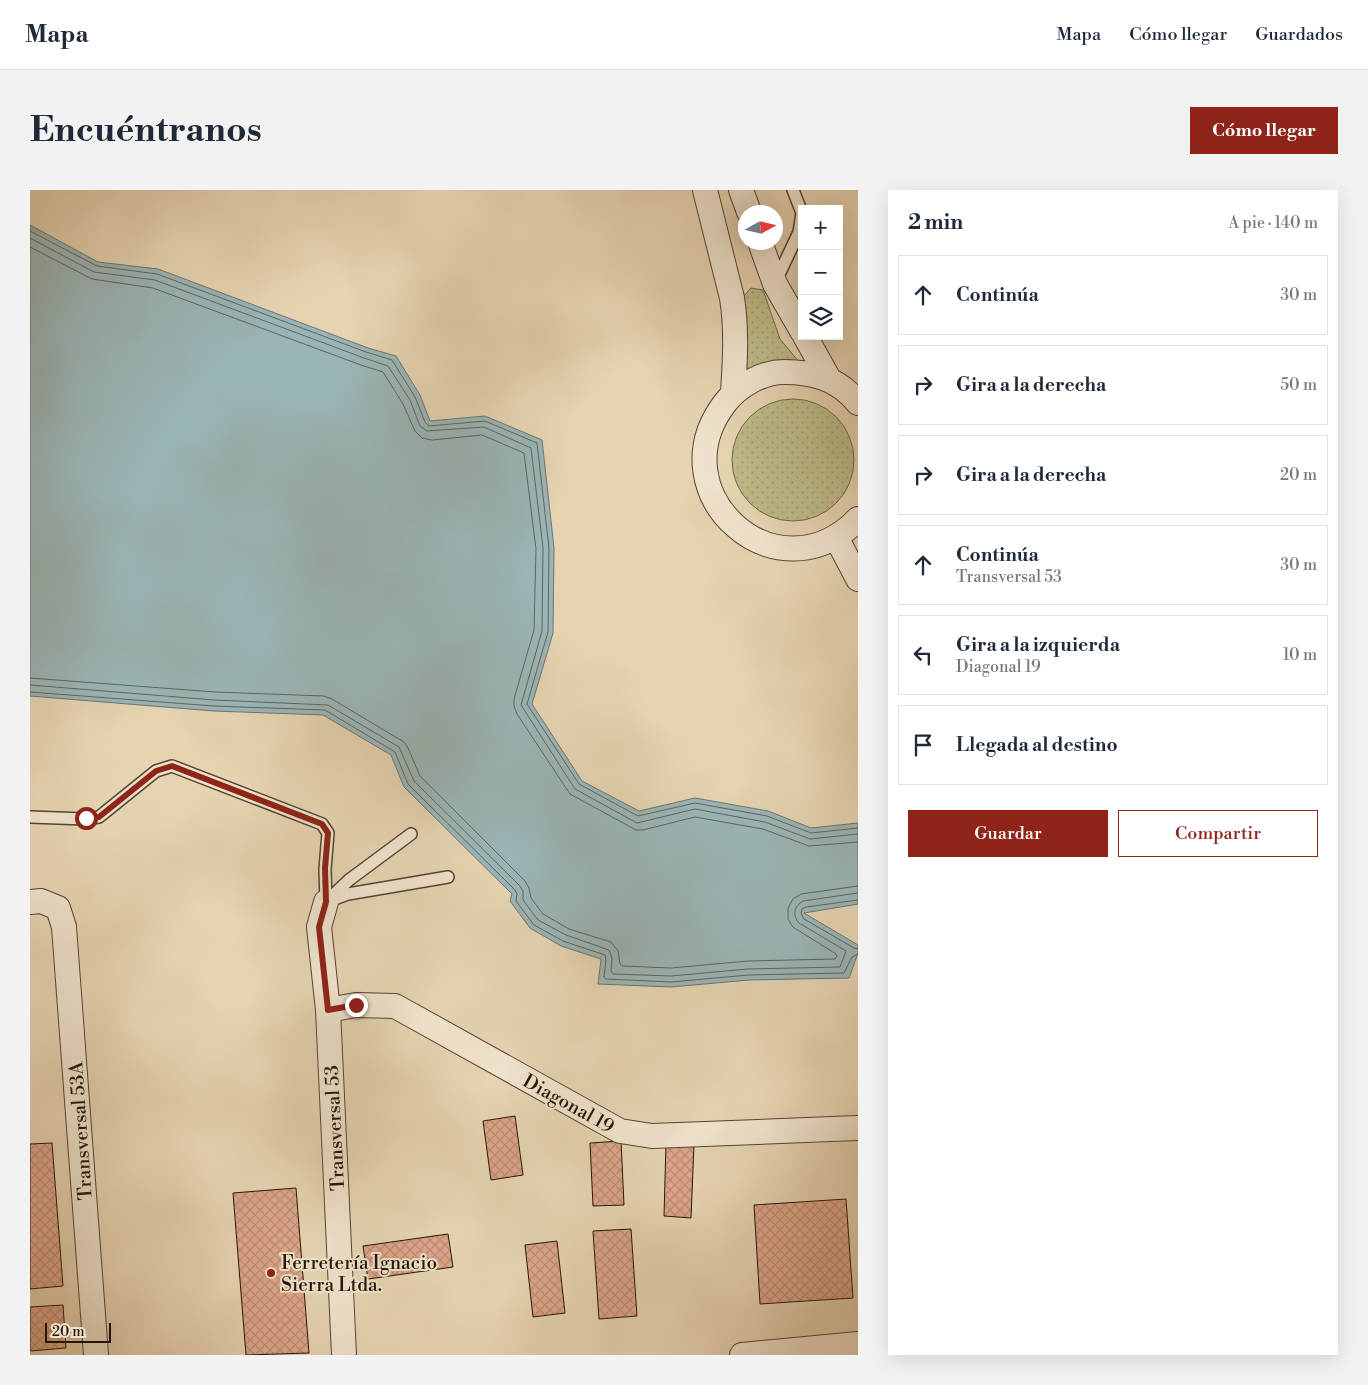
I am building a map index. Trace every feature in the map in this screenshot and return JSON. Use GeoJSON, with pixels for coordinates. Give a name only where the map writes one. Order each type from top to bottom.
{"type":"FeatureCollection","features":[{"type":"Feature","properties":{"kind":"street"},"geometry":{"type":"LineString","coordinates":[[708,194],[735,315],[733,393]]}},
{"type":"Feature","properties":{"kind":"street"},"geometry":{"type":"LineString","coordinates":[[763,250],[775,284],[798,324]]}},
{"type":"Feature","properties":{"kind":"street"},"geometry":{"type":"LineString","coordinates":[[807,340],[829,379]]}},
{"type":"Feature","properties":{"kind":"street"},"geometry":{"type":"LineString","coordinates":[[855,396],[829,379],[804,372],[778,372],[754,380],[733,393],[716,415],[706,443],[705,473],[714,501],[732,525],[757,541],[786,548],[803,548],[820,544],[836,537],[858,519]]}},
{"type":"Feature","properties":{"kind":"street"},"geometry":{"type":"LineString","coordinates":[[836,537],[858,579]]}},
{"type":"Feature","properties":{"kind":"street","name":"Transversal 53A"},"geometry":{"type":"LineString","coordinates":[[30,902],[41,902],[58,908],[64,927],[96,1355]]}},
{"type":"Feature","properties":{"kind":"street","name":"Transversal 53"},"geometry":{"type":"LineString","coordinates":[[326,902],[319,927],[328,1010],[344,1355]]}},
{"type":"Feature","properties":{"kind":"street","name":"Diagonal 19"},"geometry":{"type":"LineString","coordinates":[[328,1010],[356,1005],[395,1006],[620,1131],[652,1136],[858,1128]]}},
{"type":"Feature","properties":{"kind":"street"},"geometry":{"type":"LineString","coordinates":[[742,1355],[858,1344]]}},
{"type":"Feature","properties":{"kind":"lane"},"geometry":{"type":"LineString","coordinates":[[775,284],[799,232],[802,213],[794,190]]}},
{"type":"Feature","properties":{"kind":"lane"},"geometry":{"type":"LineString","coordinates":[[30,817],[99,817],[156,771],[172,766],[322,824],[328,833],[325,868],[326,902]]}},
{"type":"Feature","properties":{"kind":"lane"},"geometry":{"type":"LineString","coordinates":[[326,902],[349,880],[411,834]]}},
{"type":"Feature","properties":{"kind":"lane"},"geometry":{"type":"LineString","coordinates":[[326,902],[348,894],[448,877]]}},
{"type":"Feature","properties":{"kind":"shaded area"},"geometry":{"type":"Polygon","coordinates":[[[751,288],[763,290],[780,339],[799,362],[735,382],[744,348],[744,296],[751,288]]]}},
{"type":"Feature","properties":{"kind":"shaded area"},"geometry":{"type":"Polygon","coordinates":[[[793,399],[816,403],[836,417],[850,437],[854,460],[850,483],[836,503],[816,517],[793,521],[770,517],[750,503],[736,483],[732,460],[736,437],[750,417],[770,403],[793,399]]]}},
{"type":"Feature","properties":{"kind":"water"},"geometry":{"type":"Polygon","coordinates":[[[30,225],[98,262],[158,269],[368,348],[396,356],[420,395],[430,421],[485,416],[542,440],[554,548],[553,633],[532,704],[582,781],[639,811],[695,798],[768,811],[811,828],[858,823],[858,904],[804,913],[858,945],[858,953],[849,978],[749,980],[671,987],[598,984],[601,959],[561,946],[530,928],[510,901],[512,894],[404,787],[391,755],[323,715],[214,711],[30,696],[30,225]]]}},
{"type":"Feature","properties":{"kind":"building"},"geometry":{"type":"Polygon","coordinates":[[[515,1116],[523,1175],[491,1180],[483,1121],[515,1116]]]}},
{"type":"Feature","properties":{"kind":"building"},"geometry":{"type":"Polygon","coordinates":[[[621,1141],[624,1205],[593,1206],[590,1143],[621,1141]]]}},
{"type":"Feature","properties":{"kind":"building"},"geometry":{"type":"Polygon","coordinates":[[[52,1143],[63,1286],[30,1289],[30,1144],[52,1143]]]}},
{"type":"Feature","properties":{"kind":"building"},"geometry":{"type":"Polygon","coordinates":[[[666,1143],[694,1144],[691,1218],[664,1216],[666,1143]]]}},
{"type":"Feature","properties":{"kind":"building","name":"Ferretería Ignacio Sierra Ltda."},"geometry":{"type":"Polygon","coordinates":[[[296,1188],[309,1353],[246,1355],[233,1193],[296,1188]]]}},
{"type":"Feature","properties":{"kind":"building"},"geometry":{"type":"Polygon","coordinates":[[[846,1199],[853,1298],[760,1304],[754,1205],[846,1199]]]}},
{"type":"Feature","properties":{"kind":"building"},"geometry":{"type":"Polygon","coordinates":[[[631,1229],[637,1316],[599,1319],[593,1231],[631,1229]]]}},
{"type":"Feature","properties":{"kind":"building"},"geometry":{"type":"Polygon","coordinates":[[[448,1234],[453,1267],[368,1279],[363,1246],[448,1234]]]}},
{"type":"Feature","properties":{"kind":"building"},"geometry":{"type":"Polygon","coordinates":[[[557,1241],[565,1313],[533,1317],[525,1245],[557,1241]]]}},
{"type":"Feature","properties":{"kind":"building"},"geometry":{"type":"Polygon","coordinates":[[[63,1305],[66,1348],[30,1351],[30,1307],[63,1305]]]}},
{"type":"Feature","properties":{"kind":"place","name":"Ferretería Ignacio Sierra Ltda."},"geometry":{"type":"Point","coordinates":[271,1273]}},
{"type":"Feature","properties":{"kind":"route"},"geometry":{"type":"LineString","coordinates":[[86,818],[99,817],[156,771],[172,766],[322,824],[328,833],[325,868],[326,902],[319,927],[328,1010],[356,1005]]}}]}
